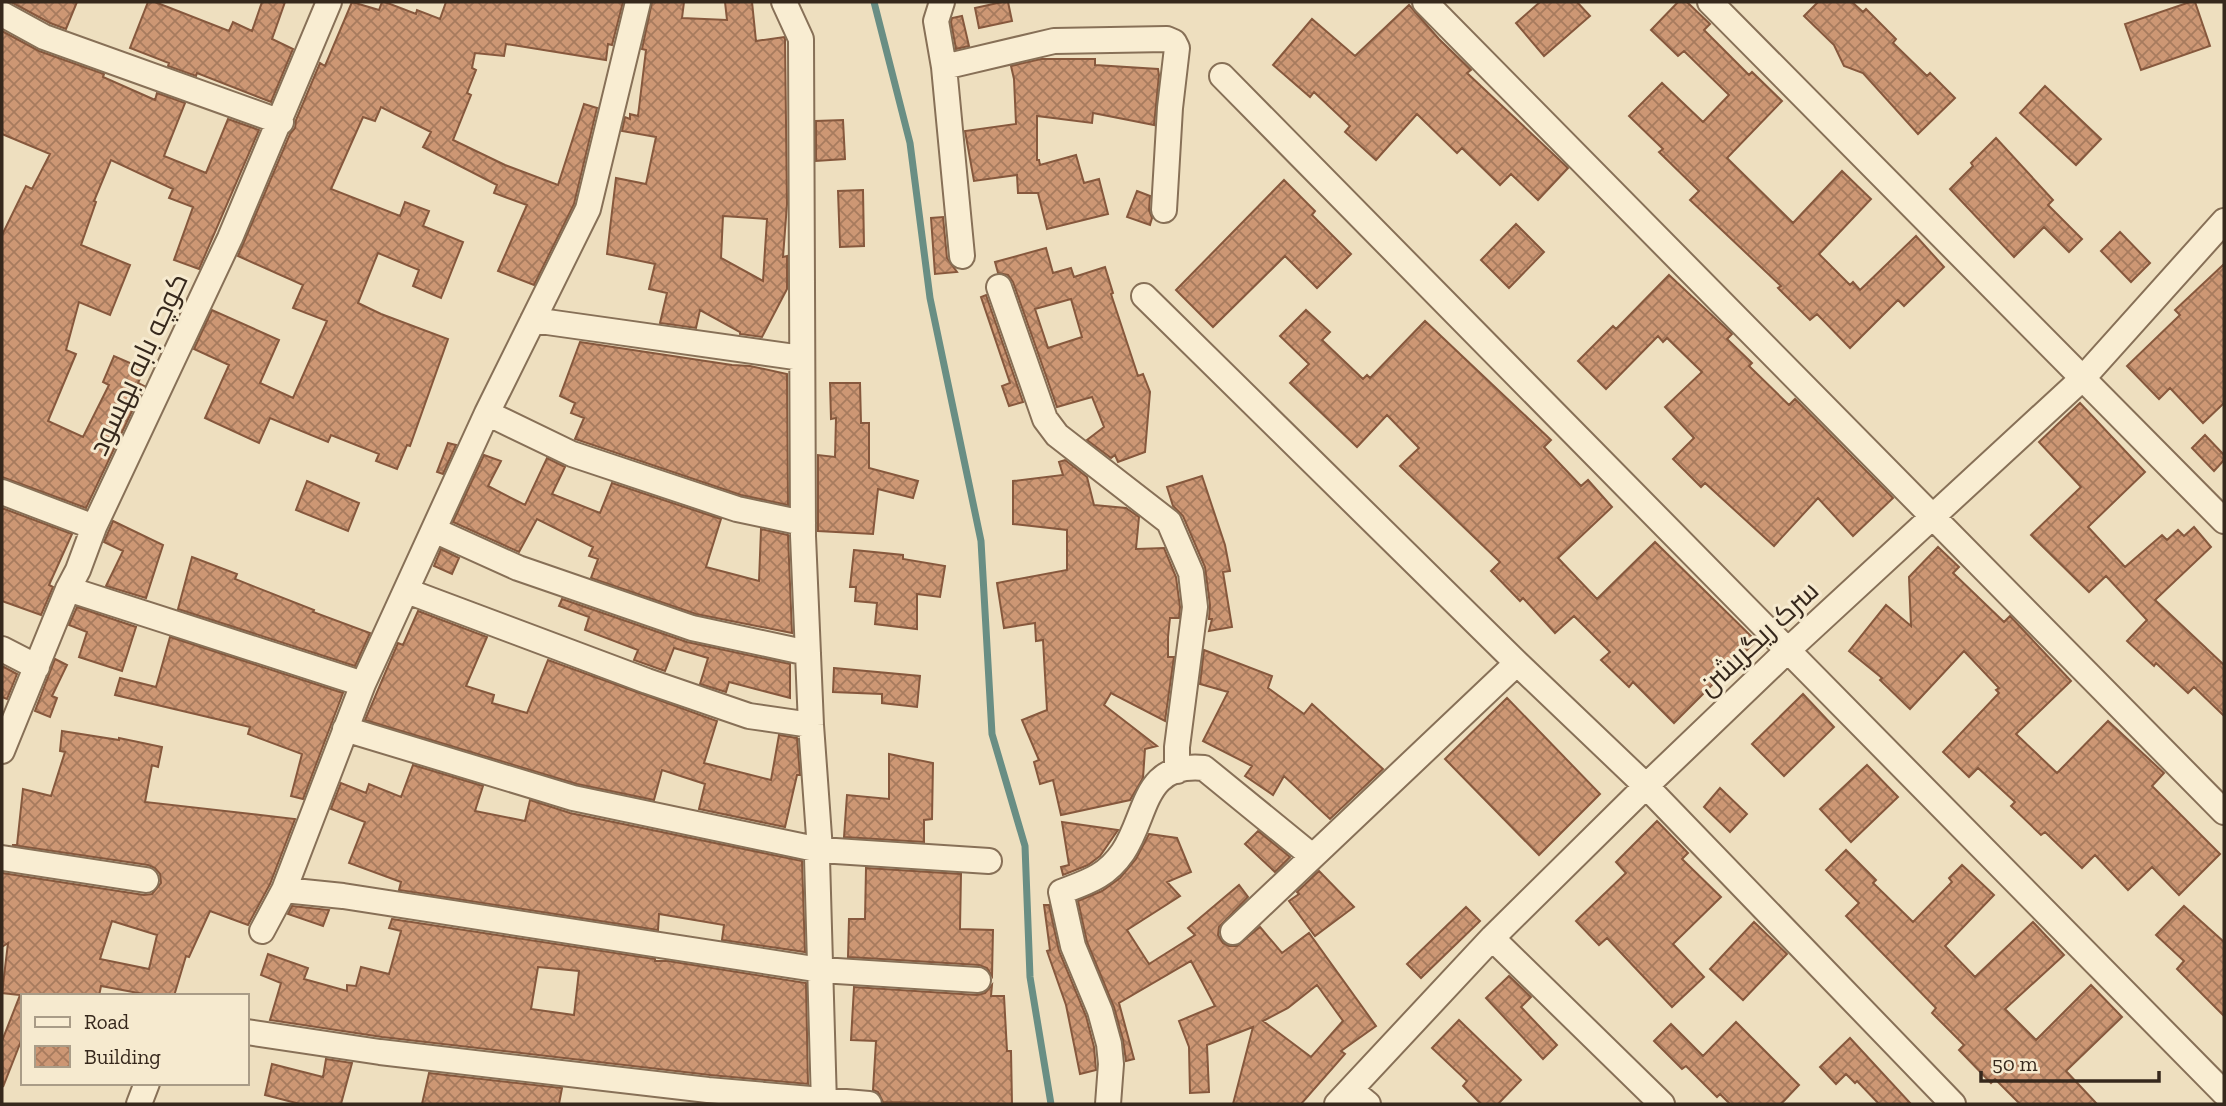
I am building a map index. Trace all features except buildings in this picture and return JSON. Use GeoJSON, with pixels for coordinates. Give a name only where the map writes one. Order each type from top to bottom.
{"type":"FeatureCollection","features":[{"type":"Feature","properties":{"kind":"street","name":"کوچه بابه بهسود"},"geometry":{"type":"LineString","coordinates":[[2,751],[94,527],[230,238],[329,2]]}},
{"type":"Feature","properties":{"kind":"street"},"geometry":{"type":"LineString","coordinates":[[262,932],[284,890],[363,684],[487,413],[587,209],[638,2]]}},
{"type":"Feature","properties":{"kind":"street"},"geometry":{"type":"LineString","coordinates":[[784,2],[802,39],[803,523],[811,725],[820,850],[817,858],[825,1102]]}},
{"type":"Feature","properties":{"kind":"street"},"geometry":{"type":"LineString","coordinates":[[942,2],[936,21],[944,67],[962,256]]}},
{"type":"Feature","properties":{"kind":"street"},"geometry":{"type":"LineString","coordinates":[[1425,2],[2224,811]]}},
{"type":"Feature","properties":{"kind":"street"},"geometry":{"type":"LineString","coordinates":[[1710,2],[2224,521]]}},
{"type":"Feature","properties":{"kind":"street"},"geometry":{"type":"LineString","coordinates":[[2,15],[44,37],[281,121]]}},
{"type":"Feature","properties":{"kind":"street"},"geometry":{"type":"LineString","coordinates":[[944,67],[1054,41],[1167,39],[1174,42],[1177,48],[1170,108],[1164,211]]}},
{"type":"Feature","properties":{"kind":"street"},"geometry":{"type":"LineString","coordinates":[[1222,76],[2224,1093]]}},
{"type":"Feature","properties":{"kind":"street","name":"سرک ریگریشن"},"geometry":{"type":"LineString","coordinates":[[1352,1099],[1492,938],[1787,651],[2084,377],[2223,226]]}},
{"type":"Feature","properties":{"kind":"street"},"geometry":{"type":"LineString","coordinates":[[999,287],[1045,419],[1057,435],[1169,522],[1191,573],[1195,607],[1177,747],[1177,771]]}},
{"type":"Feature","properties":{"kind":"street"},"geometry":{"type":"LineString","coordinates":[[1144,296],[1646,786],[1953,1104]]}},
{"type":"Feature","properties":{"kind":"street"},"geometry":{"type":"LineString","coordinates":[[533,320],[802,358]]}},
{"type":"Feature","properties":{"kind":"street"},"geometry":{"type":"LineString","coordinates":[[487,413],[572,454],[737,509],[803,523]]}},
{"type":"Feature","properties":{"kind":"street"},"geometry":{"type":"LineString","coordinates":[[2,492],[94,527]]}},
{"type":"Feature","properties":{"kind":"street"},"geometry":{"type":"LineString","coordinates":[[434,530],[518,568],[692,628],[808,653]]}},
{"type":"Feature","properties":{"kind":"street"},"geometry":{"type":"LineString","coordinates":[[68,589],[363,684]]}},
{"type":"Feature","properties":{"kind":"street"},"geometry":{"type":"LineString","coordinates":[[407,591],[647,681],[749,716],[811,725]]}},
{"type":"Feature","properties":{"kind":"street"},"geometry":{"type":"LineString","coordinates":[[2,649],[37,667]]}},
{"type":"Feature","properties":{"kind":"street"},"geometry":{"type":"LineString","coordinates":[[1233,932],[1517,663]]}},
{"type":"Feature","properties":{"kind":"street"},"geometry":{"type":"LineString","coordinates":[[345,729],[573,798],[820,850],[989,861]]}},
{"type":"Feature","properties":{"kind":"street"},"geometry":{"type":"LineString","coordinates":[[1108,1104],[1111,1064],[1109,1044],[1100,1011],[1073,946],[1061,892],[1095,880],[1123,852],[1153,786],[1189,767],[1205,768],[1312,856]]}},
{"type":"Feature","properties":{"kind":"street"},"geometry":{"type":"LineString","coordinates":[[2,858],[146,880]]}},
{"type":"Feature","properties":{"kind":"street"},"geometry":{"type":"LineString","coordinates":[[284,890],[343,895],[821,970],[978,980]]}},
{"type":"Feature","properties":{"kind":"street"},"geometry":{"type":"LineString","coordinates":[[1492,938],[1662,1104]]}},
{"type":"Feature","properties":{"kind":"street"},"geometry":{"type":"LineString","coordinates":[[248,1032],[380,1052],[681,1087],[869,1104]]}},
{"type":"Feature","properties":{"kind":"street"},"geometry":{"type":"LineString","coordinates":[[139,1104],[147,1085]]}},
{"type":"Feature","properties":{"kind":"waterway"},"geometry":{"type":"LineString","coordinates":[[874,2],[910,143],[930,298],[981,541],[992,734],[1025,846],[1030,977],[1051,1104]]}}]}
